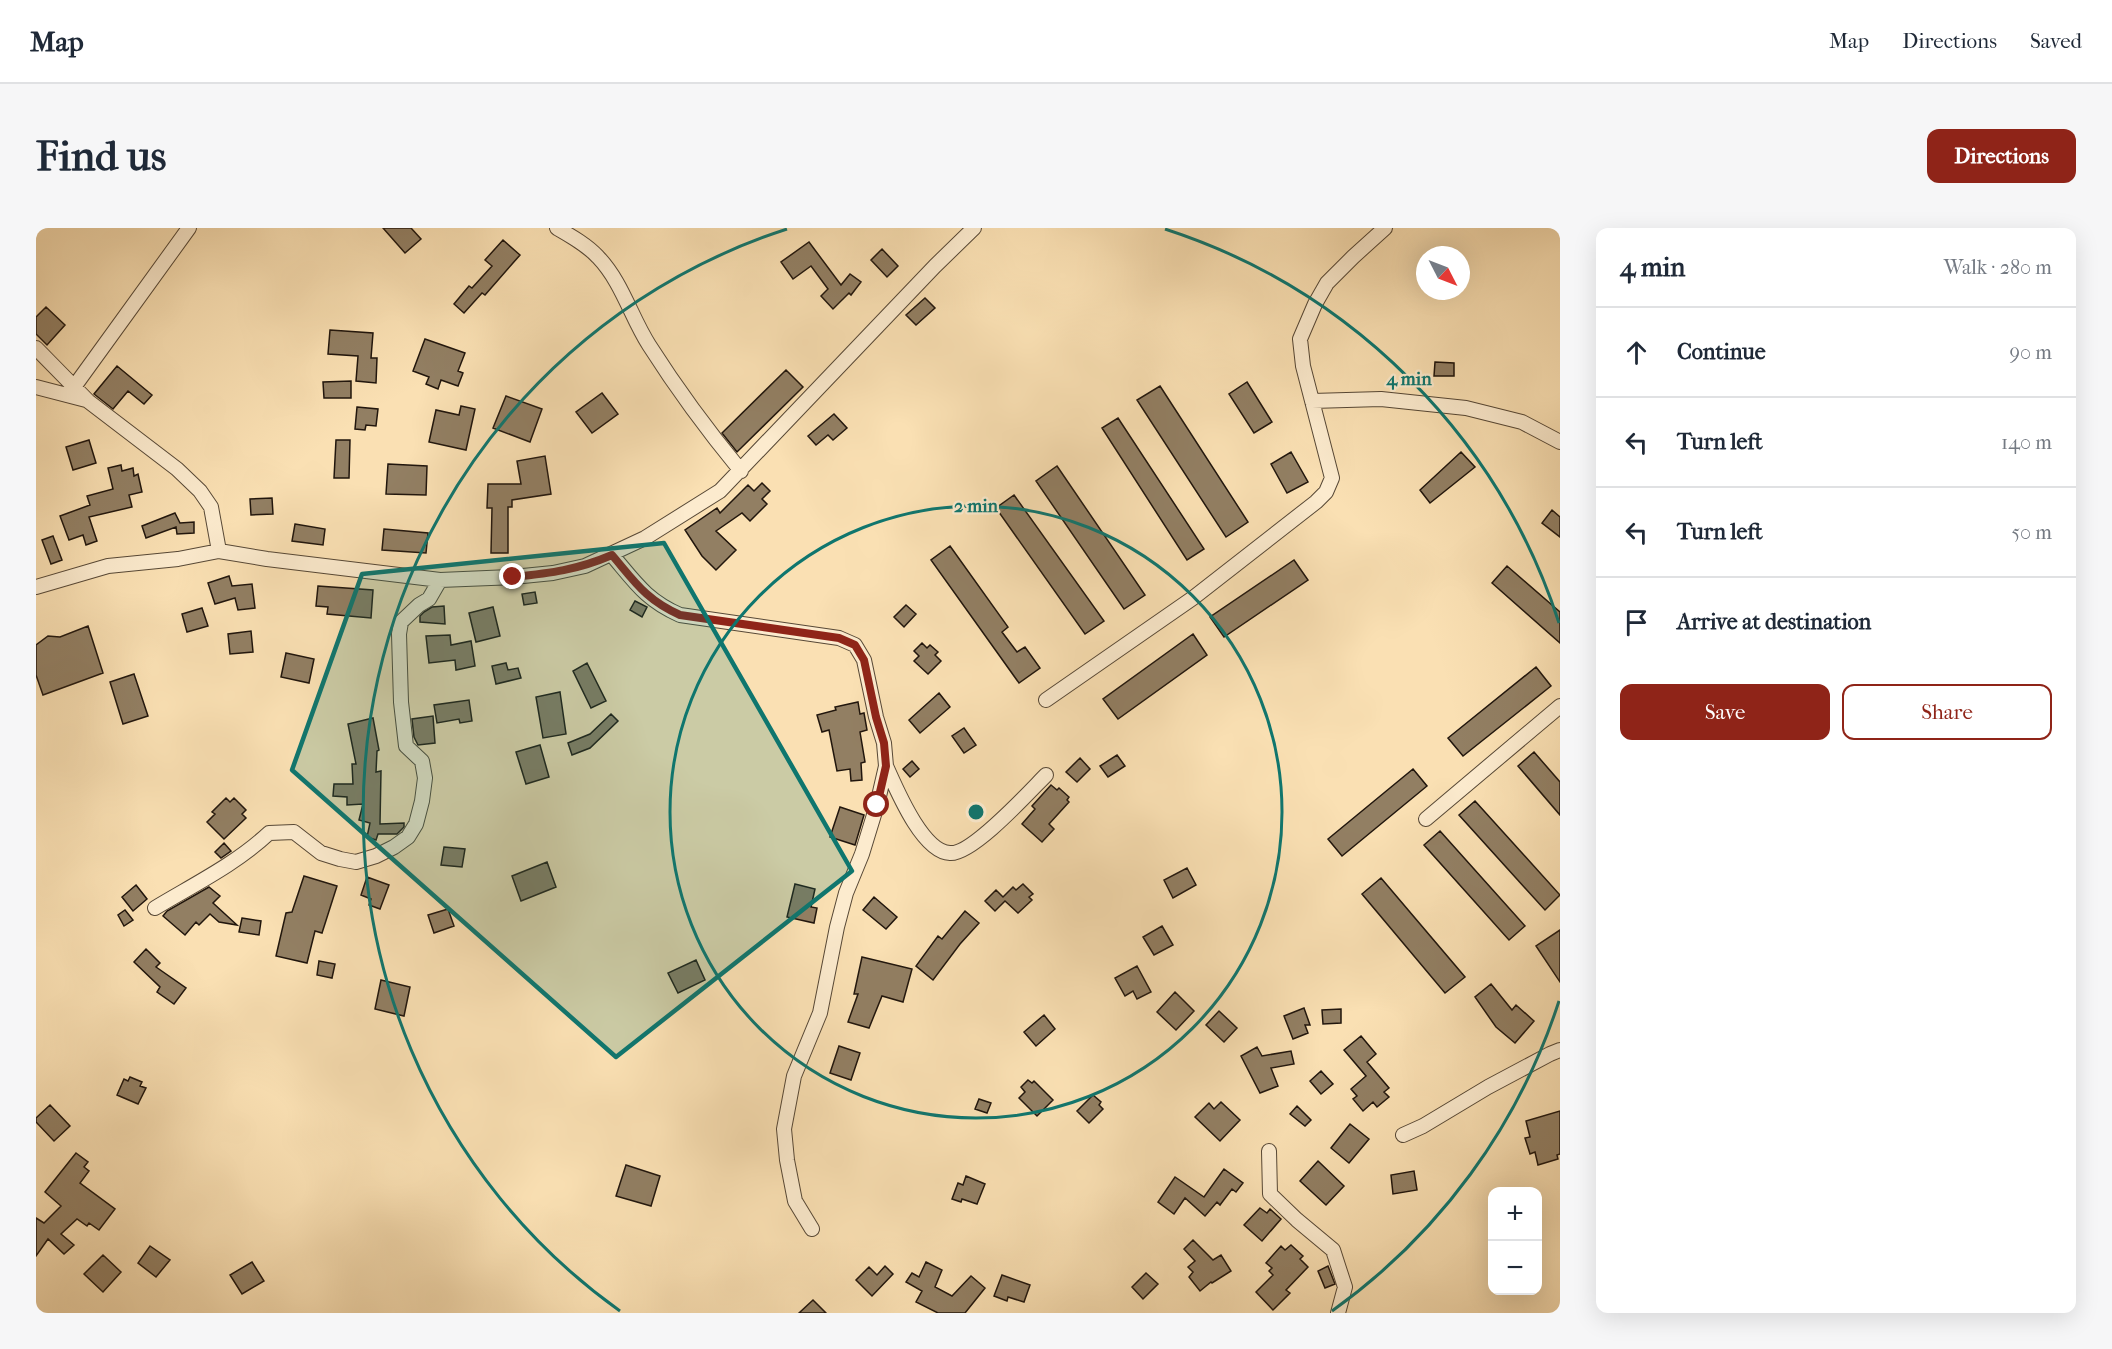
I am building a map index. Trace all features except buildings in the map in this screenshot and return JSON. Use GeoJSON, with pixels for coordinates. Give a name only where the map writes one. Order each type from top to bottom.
{"type":"FeatureCollection","features":[{"type":"Feature","properties":{"kind":"street"},"geometry":{"type":"LineString","coordinates":[[74,387],[189,228]]}},
{"type":"Feature","properties":{"kind":"street"},"geometry":{"type":"LineString","coordinates":[[557,228],[598,256],[609,270],[648,343],[713,437],[741,471]]}},
{"type":"Feature","properties":{"kind":"street"},"geometry":{"type":"LineString","coordinates":[[36,587],[108,566],[178,559],[219,551],[440,580],[513,577],[553,573],[585,566],[645,538],[720,491],[935,266],[975,228]]}},
{"type":"Feature","properties":{"kind":"street"},"geometry":{"type":"LineString","coordinates":[[1046,700],[1193,598],[1326,492],[1332,478],[1303,366],[1300,339],[1327,284],[1385,228]]}},
{"type":"Feature","properties":{"kind":"street"},"geometry":{"type":"LineString","coordinates":[[36,348],[88,401],[177,470],[200,491],[211,507],[219,551]]}},
{"type":"Feature","properties":{"kind":"street"},"geometry":{"type":"LineString","coordinates":[[36,387],[88,401]]}},
{"type":"Feature","properties":{"kind":"street"},"geometry":{"type":"LineString","coordinates":[[1312,401],[1381,399],[1466,408],[1522,422],[1560,442]]}},
{"type":"Feature","properties":{"kind":"street"},"geometry":{"type":"LineString","coordinates":[[612,555],[645,594],[661,606],[680,615],[839,638],[855,645],[864,660],[884,743],[886,766],[862,854],[846,893],[820,1012],[794,1076],[784,1129],[795,1201],[812,1229]]}},
{"type":"Feature","properties":{"kind":"street"},"geometry":{"type":"LineString","coordinates":[[154,908],[228,864],[257,845],[270,833],[294,832],[321,853],[356,862],[376,856],[408,837],[416,825],[425,778],[422,761],[406,746],[401,702],[399,634],[402,622],[419,605],[429,599],[440,580]]}},
{"type":"Feature","properties":{"kind":"street"},"geometry":{"type":"LineString","coordinates":[[1426,819],[1560,706]]}},
{"type":"Feature","properties":{"kind":"street"},"geometry":{"type":"LineString","coordinates":[[886,766],[918,830],[938,849],[949,854],[960,852],[983,837],[1046,775]]}},
{"type":"Feature","properties":{"kind":"street"},"geometry":{"type":"LineString","coordinates":[[1403,1135],[1423,1126],[1550,1053],[1560,1050]]}},
{"type":"Feature","properties":{"kind":"street"},"geometry":{"type":"LineString","coordinates":[[1269,1151],[1269,1194],[1333,1250],[1345,1287],[1338,1313]]}},
{"type":"Feature","properties":{"kind":"highlighted area"},"geometry":{"type":"Polygon","coordinates":[[[664,543],[852,871],[616,1057],[292,770],[362,574],[664,543]]]}},
{"type":"Feature","properties":{"kind":"route"},"geometry":{"type":"LineString","coordinates":[[513,577],[553,573],[585,566],[612,555],[645,594],[661,606],[680,615],[839,638],[855,645],[864,660],[884,743],[886,766],[877,805]]}}]}
